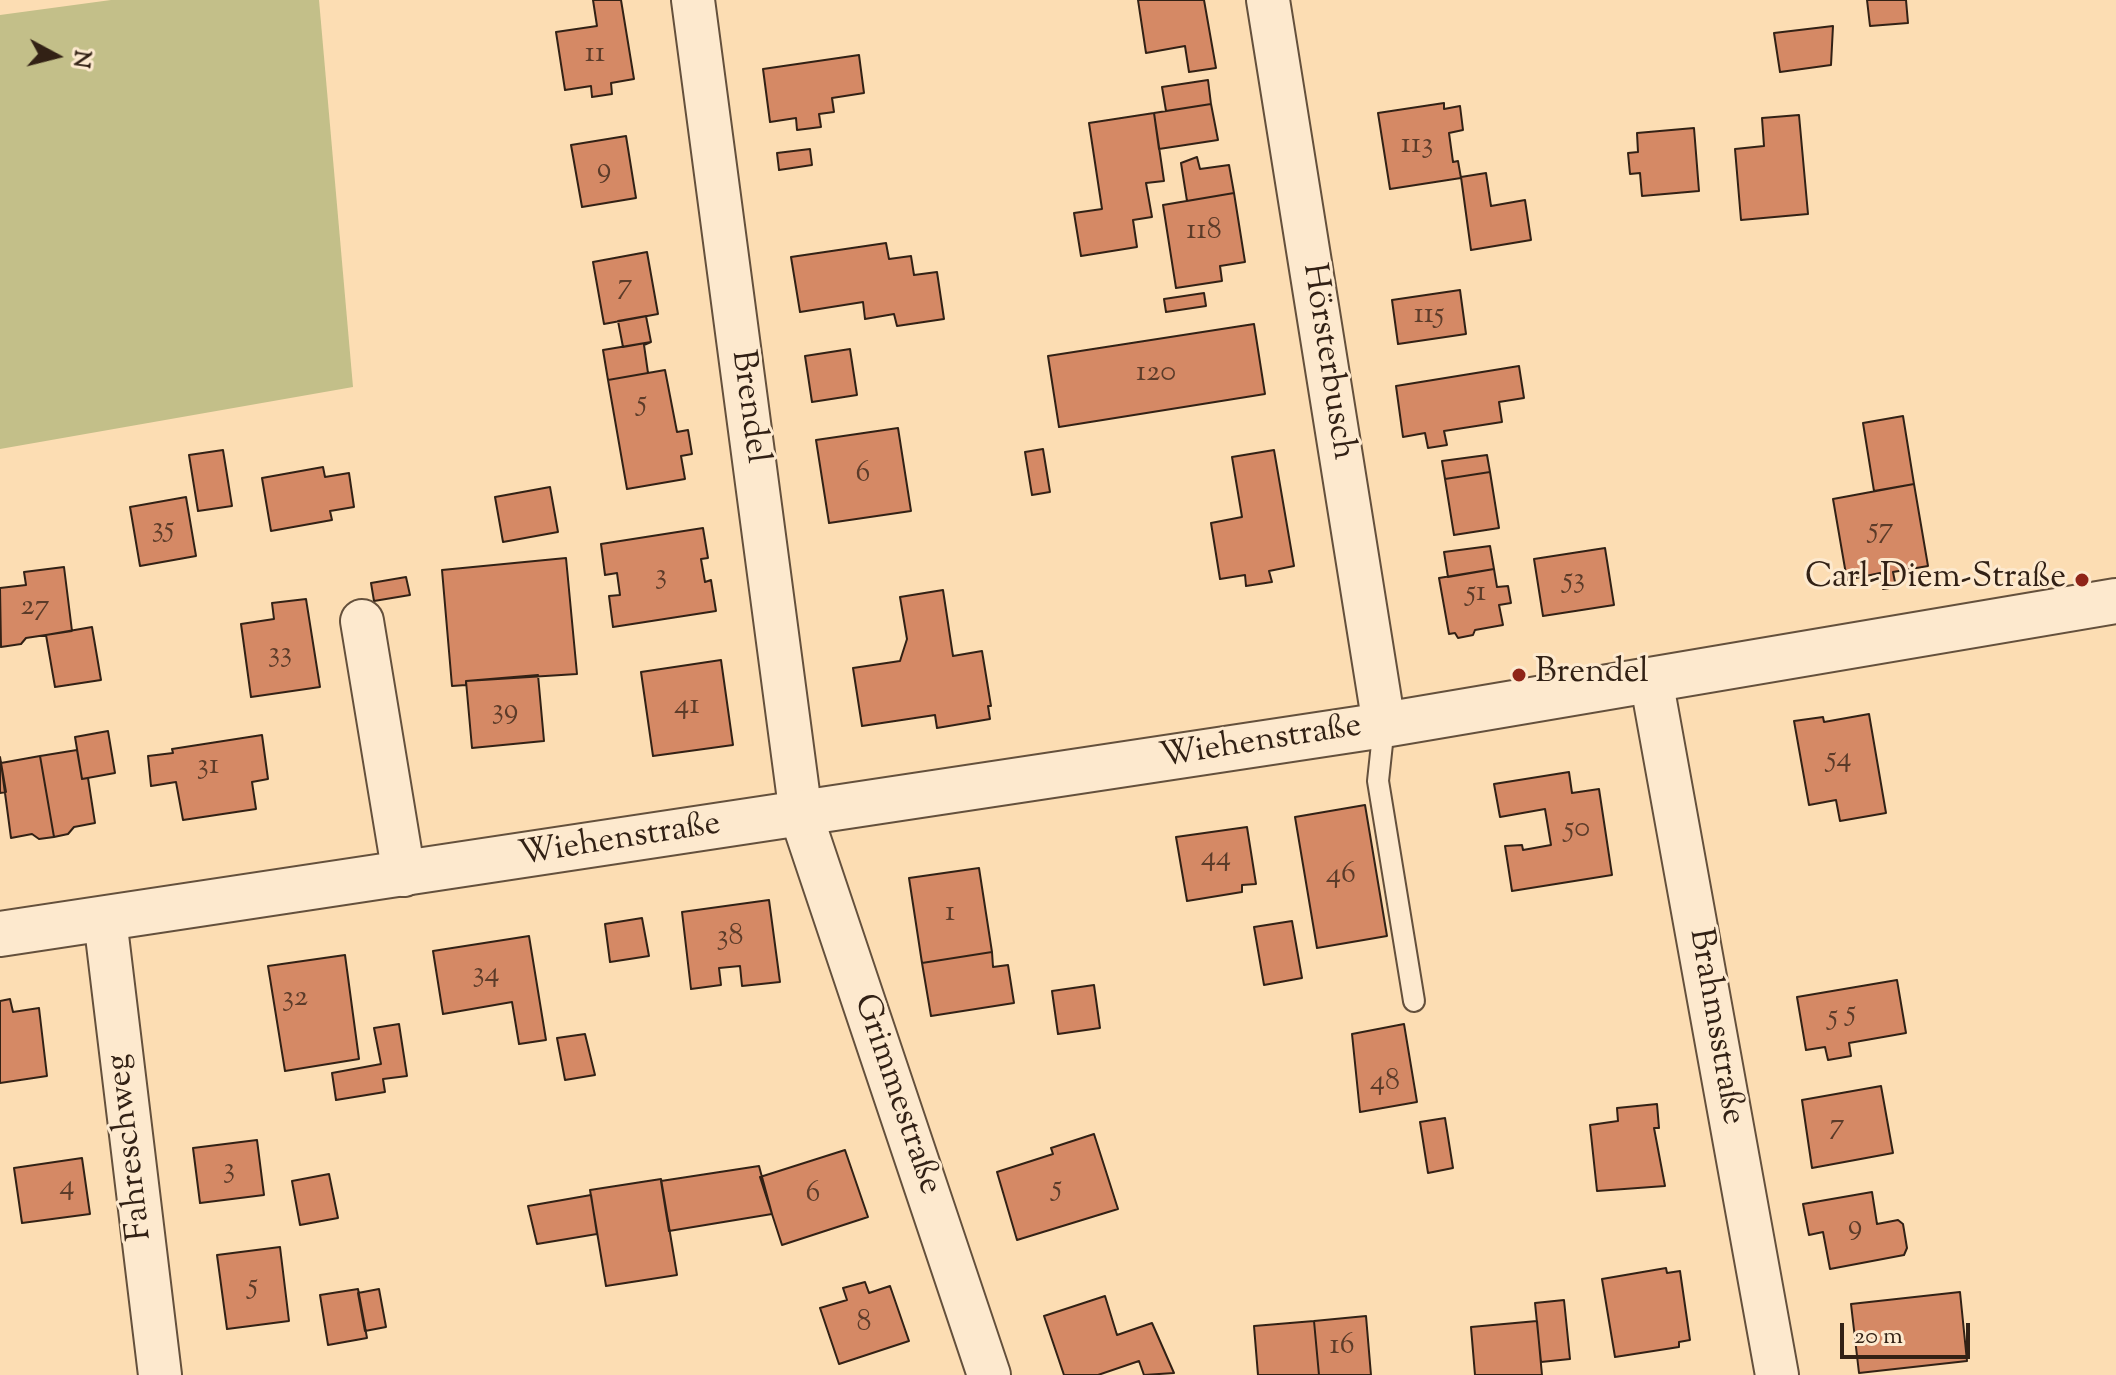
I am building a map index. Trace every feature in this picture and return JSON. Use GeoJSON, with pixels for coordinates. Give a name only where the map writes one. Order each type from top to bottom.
{"type":"FeatureCollection","features":[{"type":"Feature","properties":{"kind":"street","name":"Brendel"},"geometry":{"type":"LineString","coordinates":[[693,0],[801,815]]}},
{"type":"Feature","properties":{"kind":"street","name":"Hörsterbusch"},"geometry":{"type":"LineString","coordinates":[[1268,0],[1384,725]]}},
{"type":"Feature","properties":{"kind":"street","name":"Wiehenstraße"},"geometry":{"type":"LineString","coordinates":[[0,934],[1384,725],[2116,601]]}},
{"type":"Feature","properties":{"kind":"street"},"geometry":{"type":"LineString","coordinates":[[362,621],[404,875]]}},
{"type":"Feature","properties":{"kind":"street","name":"Brahmsstraße"},"geometry":{"type":"LineString","coordinates":[[1651,679],[1777,1375]]}},
{"type":"Feature","properties":{"kind":"street","name":"Grimmestraße"},"geometry":{"type":"LineString","coordinates":[[801,815],[989,1375]]}},
{"type":"Feature","properties":{"kind":"street","name":"Fahreschweg"},"geometry":{"type":"LineString","coordinates":[[105,919],[160,1375]]}},
{"type":"Feature","properties":{"kind":"lane"},"geometry":{"type":"LineString","coordinates":[[1384,725],[1378,781],[1414,1001]]}},
{"type":"Feature","properties":{"kind":"shaded area"},"geometry":{"type":"Polygon","coordinates":[[[111,0],[319,0],[353,387],[0,449],[0,15],[111,0]]]}},
{"type":"Feature","properties":{"kind":"building"},"geometry":{"type":"Polygon","coordinates":[[[593,0],[621,0],[634,79],[611,83],[612,94],[592,97],[591,86],[565,90],[556,32],[597,26],[593,0]]]}},
{"type":"Feature","properties":{"kind":"building"},"geometry":{"type":"Polygon","coordinates":[[[1138,0],[1204,0],[1216,68],[1189,72],[1185,46],[1146,53],[1138,0]]]}},
{"type":"Feature","properties":{"kind":"building"},"geometry":{"type":"Polygon","coordinates":[[[1867,0],[1906,0],[1908,23],[1870,26],[1867,0]]]}},
{"type":"Feature","properties":{"kind":"building"},"geometry":{"type":"Polygon","coordinates":[[[1833,26],[1831,65],[1780,72],[1774,33],[1833,26]]]}},
{"type":"Feature","properties":{"kind":"building"},"geometry":{"type":"Polygon","coordinates":[[[859,55],[864,93],[832,98],[834,112],[819,114],[821,127],[797,130],[796,118],[770,122],[763,69],[859,55]]]}},
{"type":"Feature","properties":{"kind":"building"},"geometry":{"type":"Polygon","coordinates":[[[1208,80],[1211,104],[1166,111],[1162,87],[1208,80]]]}},
{"type":"Feature","properties":{"kind":"building"},"geometry":{"type":"Polygon","coordinates":[[[1444,103],[1444,109],[1460,106],[1463,130],[1449,133],[1453,162],[1458,161],[1461,178],[1390,189],[1378,113],[1444,103]]]}},
{"type":"Feature","properties":{"kind":"building"},"geometry":{"type":"Polygon","coordinates":[[[1211,104],[1218,140],[1159,149],[1154,113],[1211,104]]]}},
{"type":"Feature","properties":{"kind":"building"},"geometry":{"type":"Polygon","coordinates":[[[1154,113],[1164,181],[1146,183],[1152,217],[1133,220],[1137,247],[1081,256],[1074,213],[1102,209],[1089,123],[1154,113]]]}},
{"type":"Feature","properties":{"kind":"building"},"geometry":{"type":"Polygon","coordinates":[[[1799,115],[1808,214],[1741,220],[1735,149],[1764,146],[1762,118],[1799,115]]]}},
{"type":"Feature","properties":{"kind":"building"},"geometry":{"type":"Polygon","coordinates":[[[1694,128],[1699,191],[1642,196],[1640,173],[1630,174],[1628,153],[1638,152],[1637,133],[1694,128]]]}},
{"type":"Feature","properties":{"kind":"building"},"geometry":{"type":"Polygon","coordinates":[[[626,136],[636,198],[582,207],[571,145],[626,136]]]}},
{"type":"Feature","properties":{"kind":"building"},"geometry":{"type":"Polygon","coordinates":[[[810,149],[812,165],[779,170],[777,153],[810,149]]]}},
{"type":"Feature","properties":{"kind":"building"},"geometry":{"type":"Polygon","coordinates":[[[1197,157],[1200,169],[1229,165],[1234,193],[1187,201],[1181,163],[1197,157]]]}},
{"type":"Feature","properties":{"kind":"building"},"geometry":{"type":"Polygon","coordinates":[[[1486,173],[1491,206],[1525,200],[1531,240],[1471,250],[1461,177],[1486,173]]]}},
{"type":"Feature","properties":{"kind":"building"},"geometry":{"type":"Polygon","coordinates":[[[1234,193],[1245,262],[1220,266],[1222,281],[1176,288],[1163,205],[1234,193]]]}},
{"type":"Feature","properties":{"kind":"building"},"geometry":{"type":"Polygon","coordinates":[[[886,243],[889,259],[911,256],[914,275],[937,272],[944,319],[897,326],[894,314],[865,319],[863,302],[800,312],[791,257],[886,243]]]}},
{"type":"Feature","properties":{"kind":"building"},"geometry":{"type":"Polygon","coordinates":[[[647,252],[658,314],[604,324],[593,262],[647,252]]]}},
{"type":"Feature","properties":{"kind":"building"},"geometry":{"type":"Polygon","coordinates":[[[1460,290],[1466,334],[1398,344],[1392,300],[1460,290]]]}},
{"type":"Feature","properties":{"kind":"building"},"geometry":{"type":"Polygon","coordinates":[[[1204,293],[1206,306],[1166,312],[1164,299],[1204,293]]]}},
{"type":"Feature","properties":{"kind":"building"},"geometry":{"type":"Polygon","coordinates":[[[646,316],[651,342],[623,347],[618,321],[646,316]]]}},
{"type":"Feature","properties":{"kind":"building"},"geometry":{"type":"Polygon","coordinates":[[[1254,324],[1265,394],[1059,427],[1048,356],[1254,324]]]}},
{"type":"Feature","properties":{"kind":"building"},"geometry":{"type":"Polygon","coordinates":[[[651,342],[644,345],[648,373],[608,380],[603,350],[651,342]]]}},
{"type":"Feature","properties":{"kind":"building"},"geometry":{"type":"Polygon","coordinates":[[[850,349],[857,395],[812,402],[805,356],[850,349]]]}},
{"type":"Feature","properties":{"kind":"building"},"geometry":{"type":"Polygon","coordinates":[[[1519,366],[1524,398],[1499,402],[1502,422],[1444,431],[1447,445],[1428,448],[1425,433],[1403,437],[1396,386],[1519,366]]]}},
{"type":"Feature","properties":{"kind":"building"},"geometry":{"type":"Polygon","coordinates":[[[665,370],[677,432],[688,430],[692,454],[681,456],[685,479],[627,489],[608,380],[665,370]]]}},
{"type":"Feature","properties":{"kind":"building"},"geometry":{"type":"Polygon","coordinates":[[[1903,416],[1914,484],[1874,491],[1863,423],[1903,416]]]}},
{"type":"Feature","properties":{"kind":"building"},"geometry":{"type":"Polygon","coordinates":[[[898,428],[911,511],[829,523],[816,440],[898,428]]]}},
{"type":"Feature","properties":{"kind":"building"},"geometry":{"type":"Polygon","coordinates":[[[1043,449],[1050,492],[1032,495],[1025,452],[1043,449]]]}},
{"type":"Feature","properties":{"kind":"building"},"geometry":{"type":"Polygon","coordinates":[[[223,450],[232,506],[198,511],[189,455],[223,450]]]}},
{"type":"Feature","properties":{"kind":"building"},"geometry":{"type":"Polygon","coordinates":[[[1274,450],[1294,566],[1269,571],[1272,582],[1246,586],[1245,575],[1220,579],[1211,523],[1242,517],[1232,457],[1274,450]]]}},
{"type":"Feature","properties":{"kind":"building"},"geometry":{"type":"Polygon","coordinates":[[[1487,455],[1490,472],[1445,479],[1442,461],[1487,455]]]}},
{"type":"Feature","properties":{"kind":"building"},"geometry":{"type":"Polygon","coordinates":[[[323,467],[325,477],[349,473],[354,507],[330,511],[332,520],[271,531],[262,478],[323,467]]]}},
{"type":"Feature","properties":{"kind":"building"},"geometry":{"type":"Polygon","coordinates":[[[1490,472],[1499,528],[1454,535],[1445,479],[1490,472]]]}},
{"type":"Feature","properties":{"kind":"building"},"geometry":{"type":"Polygon","coordinates":[[[1914,484],[1928,566],[1893,572],[1896,587],[1883,589],[1880,573],[1847,580],[1833,499],[1914,484]]]}},
{"type":"Feature","properties":{"kind":"building"},"geometry":{"type":"Polygon","coordinates":[[[550,487],[558,532],[503,542],[495,497],[550,487]]]}},
{"type":"Feature","properties":{"kind":"building"},"geometry":{"type":"Polygon","coordinates":[[[186,497],[196,556],[140,566],[130,507],[186,497]]]}},
{"type":"Feature","properties":{"kind":"building"},"geometry":{"type":"Polygon","coordinates":[[[703,528],[708,558],[701,559],[705,582],[711,580],[716,611],[613,627],[609,596],[620,595],[617,573],[605,575],[601,544],[703,528]]]}},
{"type":"Feature","properties":{"kind":"building"},"geometry":{"type":"Polygon","coordinates":[[[1490,546],[1494,569],[1448,577],[1444,552],[1490,546]]]}},
{"type":"Feature","properties":{"kind":"building"},"geometry":{"type":"Polygon","coordinates":[[[1605,548],[1614,605],[1543,616],[1534,559],[1605,548]]]}},
{"type":"Feature","properties":{"kind":"building"},"geometry":{"type":"Polygon","coordinates":[[[566,558],[577,674],[466,681],[466,685],[452,686],[442,570],[566,558]]]}},
{"type":"Feature","properties":{"kind":"building"},"geometry":{"type":"Polygon","coordinates":[[[64,567],[72,631],[26,638],[21,644],[1,647],[0,588],[26,585],[24,572],[64,567]]]}},
{"type":"Feature","properties":{"kind":"building"},"geometry":{"type":"Polygon","coordinates":[[[1494,569],[1497,587],[1508,586],[1511,603],[1499,605],[1503,625],[1475,630],[1473,635],[1458,638],[1455,633],[1449,634],[1439,578],[1494,569]]]}},
{"type":"Feature","properties":{"kind":"building"},"geometry":{"type":"Polygon","coordinates":[[[406,577],[410,595],[374,601],[371,583],[406,577]]]}},
{"type":"Feature","properties":{"kind":"building"},"geometry":{"type":"Polygon","coordinates":[[[943,590],[953,656],[982,651],[991,706],[988,706],[990,719],[937,728],[935,715],[862,726],[853,668],[900,661],[907,639],[900,597],[943,590]]]}},
{"type":"Feature","properties":{"kind":"building"},"geometry":{"type":"Polygon","coordinates":[[[306,599],[320,687],[251,697],[241,624],[274,619],[272,603],[306,599]]]}},
{"type":"Feature","properties":{"kind":"building"},"geometry":{"type":"Polygon","coordinates":[[[92,627],[101,680],[55,687],[46,635],[92,627]]]}},
{"type":"Feature","properties":{"kind":"building"},"geometry":{"type":"Polygon","coordinates":[[[721,660],[733,745],[653,756],[641,672],[721,660]]]}},
{"type":"Feature","properties":{"kind":"building"},"geometry":{"type":"Polygon","coordinates":[[[538,675],[544,741],[472,748],[466,681],[538,675]]]}},
{"type":"Feature","properties":{"kind":"building"},"geometry":{"type":"Polygon","coordinates":[[[1869,714],[1886,813],[1840,821],[1836,800],[1809,805],[1794,721],[1823,717],[1824,722],[1869,714]]]}},
{"type":"Feature","properties":{"kind":"building"},"geometry":{"type":"Polygon","coordinates":[[[108,731],[115,773],[82,779],[75,737],[108,731]]]}},
{"type":"Feature","properties":{"kind":"building"},"geometry":{"type":"Polygon","coordinates":[[[262,735],[268,779],[252,782],[256,809],[183,820],[176,782],[151,786],[148,756],[173,753],[172,749],[262,735]]]}},
{"type":"Feature","properties":{"kind":"building"},"geometry":{"type":"Polygon","coordinates":[[[77,750],[82,779],[88,778],[95,823],[74,827],[68,834],[54,837],[40,756],[77,750]]]}},
{"type":"Feature","properties":{"kind":"building"},"geometry":{"type":"Polygon","coordinates":[[[40,756],[54,837],[39,839],[32,834],[11,838],[1,763],[40,756]]]}},
{"type":"Feature","properties":{"kind":"building"},"geometry":{"type":"Polygon","coordinates":[[[0,757],[6,792],[0,793],[0,757]]]}},
{"type":"Feature","properties":{"kind":"building"},"geometry":{"type":"Polygon","coordinates":[[[1569,772],[1572,793],[1599,789],[1612,875],[1512,891],[1505,846],[1522,845],[1523,850],[1551,845],[1545,809],[1500,817],[1494,784],[1569,772]]]}},
{"type":"Feature","properties":{"kind":"building"},"geometry":{"type":"Polygon","coordinates":[[[1365,805],[1387,936],[1317,948],[1295,817],[1365,805]]]}},
{"type":"Feature","properties":{"kind":"building"},"geometry":{"type":"Polygon","coordinates":[[[1247,827],[1256,884],[1242,885],[1242,892],[1187,901],[1176,837],[1247,827]]]}},
{"type":"Feature","properties":{"kind":"building"},"geometry":{"type":"Polygon","coordinates":[[[979,868],[992,952],[922,963],[909,878],[979,868]]]}},
{"type":"Feature","properties":{"kind":"building"},"geometry":{"type":"Polygon","coordinates":[[[769,900],[780,982],[742,986],[740,966],[719,968],[721,985],[691,989],[682,912],[769,900]]]}},
{"type":"Feature","properties":{"kind":"building"},"geometry":{"type":"Polygon","coordinates":[[[642,918],[649,956],[610,962],[605,924],[642,918]]]}},
{"type":"Feature","properties":{"kind":"building"},"geometry":{"type":"Polygon","coordinates":[[[1292,921],[1302,978],[1264,985],[1254,927],[1292,921]]]}},
{"type":"Feature","properties":{"kind":"building"},"geometry":{"type":"Polygon","coordinates":[[[529,936],[546,1040],[519,1044],[512,1002],[443,1014],[433,951],[529,936]]]}},
{"type":"Feature","properties":{"kind":"building"},"geometry":{"type":"Polygon","coordinates":[[[992,952],[993,967],[1008,965],[1014,1003],[931,1016],[922,963],[992,952]]]}},
{"type":"Feature","properties":{"kind":"building"},"geometry":{"type":"Polygon","coordinates":[[[345,955],[359,1059],[285,1071],[268,966],[345,955]]]}},
{"type":"Feature","properties":{"kind":"building"},"geometry":{"type":"Polygon","coordinates":[[[1897,980],[1906,1033],[1849,1043],[1851,1056],[1828,1060],[1825,1047],[1806,1050],[1797,997],[1897,980]]]}},
{"type":"Feature","properties":{"kind":"building"},"geometry":{"type":"Polygon","coordinates":[[[1094,985],[1100,1028],[1058,1034],[1052,991],[1094,985]]]}},
{"type":"Feature","properties":{"kind":"building"},"geometry":{"type":"Polygon","coordinates":[[[10,999],[13,1012],[39,1008],[47,1076],[0,1083],[0,1001],[10,999]]]}},
{"type":"Feature","properties":{"kind":"building"},"geometry":{"type":"Polygon","coordinates":[[[399,1024],[407,1076],[383,1079],[385,1092],[336,1100],[332,1073],[381,1064],[374,1028],[399,1024]]]}},
{"type":"Feature","properties":{"kind":"building"},"geometry":{"type":"Polygon","coordinates":[[[1404,1024],[1417,1102],[1360,1112],[1352,1034],[1404,1024]]]}},
{"type":"Feature","properties":{"kind":"building"},"geometry":{"type":"Polygon","coordinates":[[[585,1034],[595,1075],[565,1080],[557,1038],[585,1034]]]}},
{"type":"Feature","properties":{"kind":"building"},"geometry":{"type":"Polygon","coordinates":[[[1881,1086],[1893,1153],[1812,1168],[1802,1100],[1881,1086]]]}},
{"type":"Feature","properties":{"kind":"building"},"geometry":{"type":"Polygon","coordinates":[[[1657,1104],[1659,1128],[1654,1128],[1665,1186],[1597,1191],[1590,1125],[1618,1121],[1617,1108],[1657,1104]]]}},
{"type":"Feature","properties":{"kind":"building"},"geometry":{"type":"Polygon","coordinates":[[[1445,1118],[1453,1168],[1428,1173],[1420,1122],[1445,1118]]]}},
{"type":"Feature","properties":{"kind":"building"},"geometry":{"type":"Polygon","coordinates":[[[1094,1134],[1118,1209],[1017,1240],[997,1172],[1053,1154],[1051,1148],[1094,1134]]]}},
{"type":"Feature","properties":{"kind":"building"},"geometry":{"type":"Polygon","coordinates":[[[257,1140],[264,1195],[200,1203],[193,1148],[257,1140]]]}},
{"type":"Feature","properties":{"kind":"building"},"geometry":{"type":"Polygon","coordinates":[[[845,1150],[868,1217],[782,1245],[760,1177],[845,1150]]]}},
{"type":"Feature","properties":{"kind":"building"},"geometry":{"type":"Polygon","coordinates":[[[82,1158],[90,1214],[22,1223],[14,1168],[82,1158]]]}},
{"type":"Feature","properties":{"kind":"building"},"geometry":{"type":"Polygon","coordinates":[[[759,1166],[772,1214],[669,1231],[661,1181],[759,1166]]]}},
{"type":"Feature","properties":{"kind":"building"},"geometry":{"type":"Polygon","coordinates":[[[329,1174],[338,1218],[300,1225],[292,1181],[329,1174]]]}},
{"type":"Feature","properties":{"kind":"building"},"geometry":{"type":"Polygon","coordinates":[[[661,1179],[677,1275],[606,1286],[590,1190],[661,1179]]]}},
{"type":"Feature","properties":{"kind":"building"},"geometry":{"type":"Polygon","coordinates":[[[1872,1192],[1877,1224],[1898,1220],[1903,1224],[1907,1248],[1904,1255],[1830,1269],[1823,1232],[1809,1235],[1803,1204],[1872,1192]]]}},
{"type":"Feature","properties":{"kind":"building"},"geometry":{"type":"Polygon","coordinates":[[[591,1195],[597,1234],[537,1244],[528,1206],[591,1195]]]}},
{"type":"Feature","properties":{"kind":"building"},"geometry":{"type":"Polygon","coordinates":[[[280,1247],[289,1321],[227,1329],[217,1255],[280,1247]]]}},
{"type":"Feature","properties":{"kind":"building"},"geometry":{"type":"Polygon","coordinates":[[[1666,1268],[1667,1273],[1680,1271],[1690,1340],[1679,1342],[1679,1347],[1615,1357],[1602,1279],[1666,1268]]]}},
{"type":"Feature","properties":{"kind":"building"},"geometry":{"type":"Polygon","coordinates":[[[865,1282],[869,1293],[890,1286],[909,1341],[839,1364],[820,1308],[847,1300],[843,1288],[865,1282]]]}},
{"type":"Feature","properties":{"kind":"building"},"geometry":{"type":"Polygon","coordinates":[[[358,1289],[367,1338],[328,1345],[320,1295],[358,1289]]]}},
{"type":"Feature","properties":{"kind":"building"},"geometry":{"type":"Polygon","coordinates":[[[379,1289],[386,1327],[365,1331],[358,1293],[379,1289]]]}},
{"type":"Feature","properties":{"kind":"building"},"geometry":{"type":"Polygon","coordinates":[[[1960,1292],[1967,1361],[1859,1373],[1851,1304],[1960,1292]]]}},
{"type":"Feature","properties":{"kind":"building"},"geometry":{"type":"Polygon","coordinates":[[[1105,1296],[1117,1335],[1152,1323],[1174,1373],[1144,1375],[1139,1361],[1098,1375],[1064,1375],[1044,1316],[1105,1296]]]}},
{"type":"Feature","properties":{"kind":"building"},"geometry":{"type":"Polygon","coordinates":[[[1564,1300],[1570,1359],[1541,1362],[1535,1303],[1564,1300]]]}},
{"type":"Feature","properties":{"kind":"building"},"geometry":{"type":"Polygon","coordinates":[[[1366,1316],[1371,1375],[1319,1375],[1314,1321],[1366,1316]]]}},
{"type":"Feature","properties":{"kind":"building"},"geometry":{"type":"Polygon","coordinates":[[[1314,1321],[1319,1375],[1258,1375],[1254,1326],[1314,1321]]]}},
{"type":"Feature","properties":{"kind":"building"},"geometry":{"type":"Polygon","coordinates":[[[1537,1321],[1542,1375],[1475,1375],[1471,1327],[1537,1321]]]}},
{"type":"Feature","properties":{"kind":"place","name":"Carl-Diem-Straße"},"geometry":{"type":"Point","coordinates":[2082,580]}},
{"type":"Feature","properties":{"kind":"place","name":"Brendel"},"geometry":{"type":"Point","coordinates":[1519,675]}}]}
